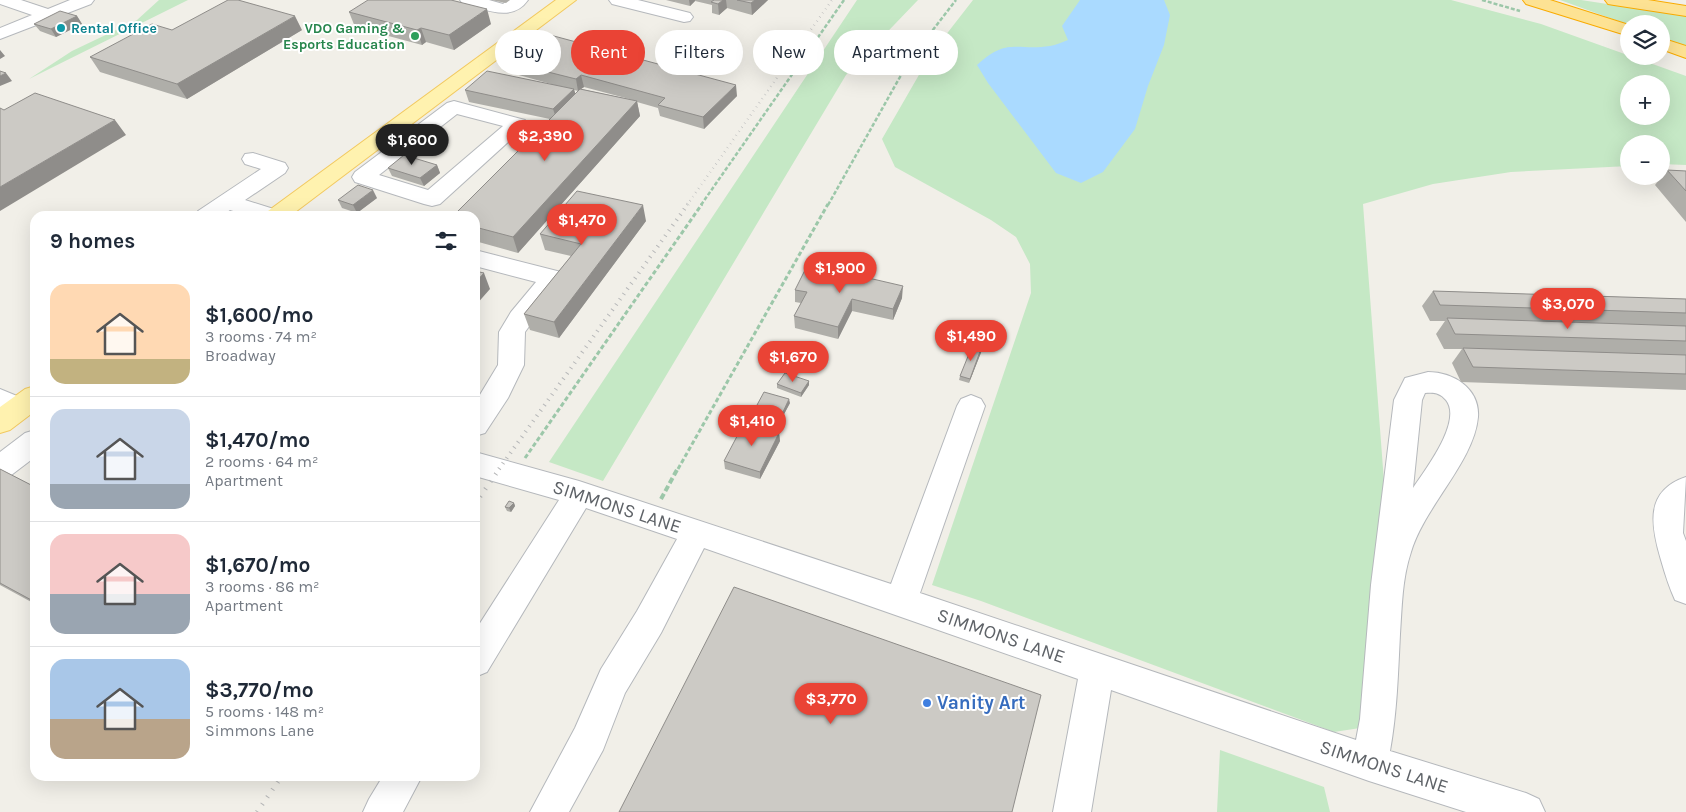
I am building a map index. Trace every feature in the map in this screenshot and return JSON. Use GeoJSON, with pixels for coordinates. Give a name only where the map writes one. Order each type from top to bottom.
{"type":"FeatureCollection","features":[{"type":"Feature","properties":{"kind":"highway"},"geometry":{"type":"LineString","coordinates":[[1532,0],[1620,28]]}},
{"type":"Feature","properties":{"kind":"highway"},"geometry":{"type":"LineString","coordinates":[[1614,0],[1686,11]]}},
{"type":"Feature","properties":{"kind":"highway"},"geometry":{"type":"LineString","coordinates":[[1648,0],[1686,6]]}},
{"type":"Feature","properties":{"kind":"highway"},"geometry":{"type":"LineString","coordinates":[[1670,46],[1686,52]]}},
{"type":"Feature","properties":{"kind":"main road"},"geometry":{"type":"LineString","coordinates":[[281,211],[567,0]]}},
{"type":"Feature","properties":{"kind":"street"},"geometry":{"type":"LineString","coordinates":[[4,0],[49,15]]}},
{"type":"Feature","properties":{"kind":"street"},"geometry":{"type":"LineString","coordinates":[[0,34],[85,0]]}},
{"type":"Feature","properties":{"kind":"street"},"geometry":{"type":"LineString","coordinates":[[469,0],[514,4]]}},
{"type":"Feature","properties":{"kind":"street"},"geometry":{"type":"LineString","coordinates":[[482,0],[514,4]]}},
{"type":"Feature","properties":{"kind":"street"},"geometry":{"type":"LineString","coordinates":[[618,0],[684,17]]}},
{"type":"Feature","properties":{"kind":"street"},"geometry":{"type":"LineString","coordinates":[[454,107],[518,124],[432,199],[363,177],[424,130],[454,107]]}},
{"type":"Feature","properties":{"kind":"street"},"geometry":{"type":"LineString","coordinates":[[400,123],[424,130]]}},
{"type":"Feature","properties":{"kind":"street"},"geometry":{"type":"LineString","coordinates":[[214,211],[277,168],[253,159]]}},
{"type":"Feature","properties":{"kind":"street"},"geometry":{"type":"LineString","coordinates":[[228,202],[258,211]]}},
{"type":"Feature","properties":{"kind":"street"},"geometry":{"type":"LineString","coordinates":[[480,259],[552,278],[520,318],[512,332],[511,365],[498,392],[480,418]]}},
{"type":"Feature","properties":{"kind":"street"},"geometry":{"type":"LineString","coordinates":[[1369,763],[1378,719],[1387,586],[1408,400],[1414,385],[1430,382],[1446,385],[1459,396],[1463,404],[1466,415],[1462,432],[1445,464],[1414,508],[1406,524],[1397,545],[1387,586]]}},
{"type":"Feature","properties":{"kind":"street"},"geometry":{"type":"LineString","coordinates":[[901,601],[971,406]]}},
{"type":"Feature","properties":{"kind":"street"},"geometry":{"type":"LineString","coordinates":[[0,468],[30,445]]}},
{"type":"Feature","properties":{"kind":"street","name":"SIMMONS LANE"},"geometry":{"type":"LineString","coordinates":[[480,467],[579,493],[901,601],[1369,763],[1526,812]]}},
{"type":"Feature","properties":{"kind":"street"},"geometry":{"type":"LineString","coordinates":[[1686,489],[1669,506],[1677,535],[1686,590]]}},
{"type":"Feature","properties":{"kind":"street"},"geometry":{"type":"LineString","coordinates":[[480,654],[579,493]]}},
{"type":"Feature","properties":{"kind":"street"},"geometry":{"type":"LineString","coordinates":[[549,812],[590,738],[598,714],[613,681],[649,622],[696,532]]}},
{"type":"Feature","properties":{"kind":"street"},"geometry":{"type":"LineString","coordinates":[[1072,812],[1097,669]]}},
{"type":"Feature","properties":{"kind":"street"},"geometry":{"type":"LineString","coordinates":[[382,812],[401,781]]}},
{"type":"Feature","properties":{"kind":"path"},"geometry":{"type":"LineString","coordinates":[[513,475],[844,0]]}},
{"type":"Feature","properties":{"kind":"path"},"geometry":{"type":"LineString","coordinates":[[650,517],[904,69],[956,0]]}},
{"type":"Feature","properties":{"kind":"green space"},"geometry":{"type":"Polygon","coordinates":[[[159,0],[188,0],[29,79],[72,51],[137,20],[159,0]]]}},
{"type":"Feature","properties":{"kind":"green space"},"geometry":{"type":"Polygon","coordinates":[[[857,0],[918,0],[889,30],[837,30],[857,0]]]}},
{"type":"Feature","properties":{"kind":"green space"},"geometry":{"type":"Polygon","coordinates":[[[973,0],[1451,0],[1541,24],[1620,52],[1620,65],[1655,65],[1686,76],[1686,165],[1670,164],[1670,135],[1620,135],[1620,166],[1511,172],[1433,184],[1363,204],[1386,508],[1360,728],[1334,732],[981,601],[932,585],[1031,293],[1030,264],[1016,237],[991,220],[895,167],[882,139],[919,75],[958,75],[958,30],[950,30],[973,0]]]}},
{"type":"Feature","properties":{"kind":"green space"},"geometry":{"type":"Polygon","coordinates":[[[1560,0],[1581,0],[1686,16],[1686,47],[1670,41],[1670,15],[1620,15],[1620,22],[1560,0]]]}},
{"type":"Feature","properties":{"kind":"green space"},"geometry":{"type":"Polygon","coordinates":[[[834,34],[834,75],[846,75],[603,481],[549,462],[807,75],[824,75],[824,50],[834,34]]]}},
{"type":"Feature","properties":{"kind":"green space"},"geometry":{"type":"Polygon","coordinates":[[[1220,750],[1324,787],[1330,812],[1217,812],[1220,750]]]}},
{"type":"Feature","properties":{"kind":"water"},"geometry":{"type":"Polygon","coordinates":[[[1080,0],[1164,0],[1170,15],[1164,45],[1148,86],[1135,129],[1103,172],[1081,183],[1056,173],[988,83],[977,65],[987,56],[1005,48],[1050,46],[1068,40],[1062,26],[1080,0]]]}},
{"type":"Feature","properties":{"kind":"building"},"geometry":{"type":"Polygon","coordinates":[[[228,0],[238,0],[295,16],[177,84],[90,57],[152,24],[172,30],[228,0]]]}},
{"type":"Feature","properties":{"kind":"building"},"geometry":{"type":"Polygon","coordinates":[[[368,0],[451,0],[487,9],[449,35],[421,28],[417,30],[349,12],[368,0]]]}},
{"type":"Feature","properties":{"kind":"building"},"geometry":{"type":"Polygon","coordinates":[[[723,0],[718,4],[711,2],[723,0]]]}},
{"type":"Feature","properties":{"kind":"building"},"geometry":{"type":"Polygon","coordinates":[[[737,0],[755,0],[751,3],[737,0]]]}},
{"type":"Feature","properties":{"kind":"building"},"geometry":{"type":"Polygon","coordinates":[[[60,11],[77,16],[51,29],[34,24],[60,11]]]}},
{"type":"Feature","properties":{"kind":"building"},"geometry":{"type":"Polygon","coordinates":[[[561,38],[571,41],[571,75],[581,75],[576,79],[560,75],[561,38]]]}},
{"type":"Feature","properties":{"kind":"building"},"geometry":{"type":"Polygon","coordinates":[[[645,61],[655,63],[655,75],[699,75],[736,85],[703,117],[658,105],[665,98],[581,75],[645,75],[645,61]]]}},
{"type":"Feature","properties":{"kind":"building"},"geometry":{"type":"Polygon","coordinates":[[[487,71],[495,73],[495,75],[506,75],[574,89],[553,109],[465,90],[487,71]]]}},
{"type":"Feature","properties":{"kind":"building"},"geometry":{"type":"Polygon","coordinates":[[[580,89],[637,101],[513,237],[480,228],[480,211],[458,211],[580,89]]]}},
{"type":"Feature","properties":{"kind":"building"},"geometry":{"type":"Polygon","coordinates":[[[35,93],[115,120],[0,187],[0,108],[4,110],[35,93]]]}},
{"type":"Feature","properties":{"kind":"building"},"geometry":{"type":"Polygon","coordinates":[[[404,155],[437,165],[420,178],[388,168],[404,155]]]}},
{"type":"Feature","properties":{"kind":"building"},"geometry":{"type":"Polygon","coordinates":[[[1670,170],[1686,171],[1686,191],[1670,173],[1670,170]]]}},
{"type":"Feature","properties":{"kind":"building"},"geometry":{"type":"Polygon","coordinates":[[[358,185],[373,190],[353,205],[338,200],[358,185]]]}},
{"type":"Feature","properties":{"kind":"building"},"geometry":{"type":"Polygon","coordinates":[[[577,191],[643,205],[554,322],[524,314],[581,244],[540,234],[577,191]]]}},
{"type":"Feature","properties":{"kind":"building"},"geometry":{"type":"Polygon","coordinates":[[[808,264],[903,286],[893,309],[852,299],[838,327],[794,316],[807,292],[795,290],[808,264]]]}},
{"type":"Feature","properties":{"kind":"building"},"geometry":{"type":"Polygon","coordinates":[[[1433,291],[1686,299],[1686,313],[1440,305],[1433,291]]]}},
{"type":"Feature","properties":{"kind":"building"},"geometry":{"type":"Polygon","coordinates":[[[1447,318],[1686,326],[1686,341],[1455,334],[1447,318]]]}},
{"type":"Feature","properties":{"kind":"building"},"geometry":{"type":"Polygon","coordinates":[[[973,344],[982,346],[970,379],[960,376],[973,344]]]}},
{"type":"Feature","properties":{"kind":"building"},"geometry":{"type":"Polygon","coordinates":[[[1463,348],[1686,355],[1686,374],[1473,367],[1463,348]]]}},
{"type":"Feature","properties":{"kind":"building"},"geometry":{"type":"Polygon","coordinates":[[[785,373],[809,381],[801,393],[777,384],[785,373]]]}},
{"type":"Feature","properties":{"kind":"building"},"geometry":{"type":"Polygon","coordinates":[[[764,392],[789,399],[783,412],[757,405],[764,392]]]}},
{"type":"Feature","properties":{"kind":"building"},"geometry":{"type":"Polygon","coordinates":[[[744,423],[779,433],[760,472],[724,461],[744,423]]]}},
{"type":"Feature","properties":{"kind":"building"},"geometry":{"type":"Polygon","coordinates":[[[0,469],[30,484],[30,599],[0,583],[0,469]]]}},
{"type":"Feature","properties":{"kind":"building"},"geometry":{"type":"Polygon","coordinates":[[[509,501],[514,503],[509,508],[505,507],[509,501]]]}},
{"type":"Feature","properties":{"kind":"building"},"geometry":{"type":"Polygon","coordinates":[[[734,587],[1041,695],[1012,812],[619,812],[734,587]]]}},
{"type":"Feature","properties":{"kind":"railway"},"geometry":{"type":"LineString","coordinates":[[687,205],[832,0]]}},
{"type":"Feature","properties":{"kind":"railway"},"geometry":{"type":"LineString","coordinates":[[499,469],[688,204]]}},
{"type":"Feature","properties":{"kind":"railway"},"geometry":{"type":"LineString","coordinates":[[480,497],[500,468]]}},
{"type":"Feature","properties":{"kind":"railway"},"geometry":{"type":"LineString","coordinates":[[257,812],[279,781]]}},
{"type":"Feature","properties":{"kind":"place","name":"Rental Office"},"geometry":{"type":"Point","coordinates":[61,28]}},
{"type":"Feature","properties":{"kind":"place","name":"VDO Gaming & Esports Education"},"geometry":{"type":"Point","coordinates":[415,36]}},
{"type":"Feature","properties":{"kind":"place","name":"Vanity Art"},"geometry":{"type":"Point","coordinates":[927,703]}}]}
